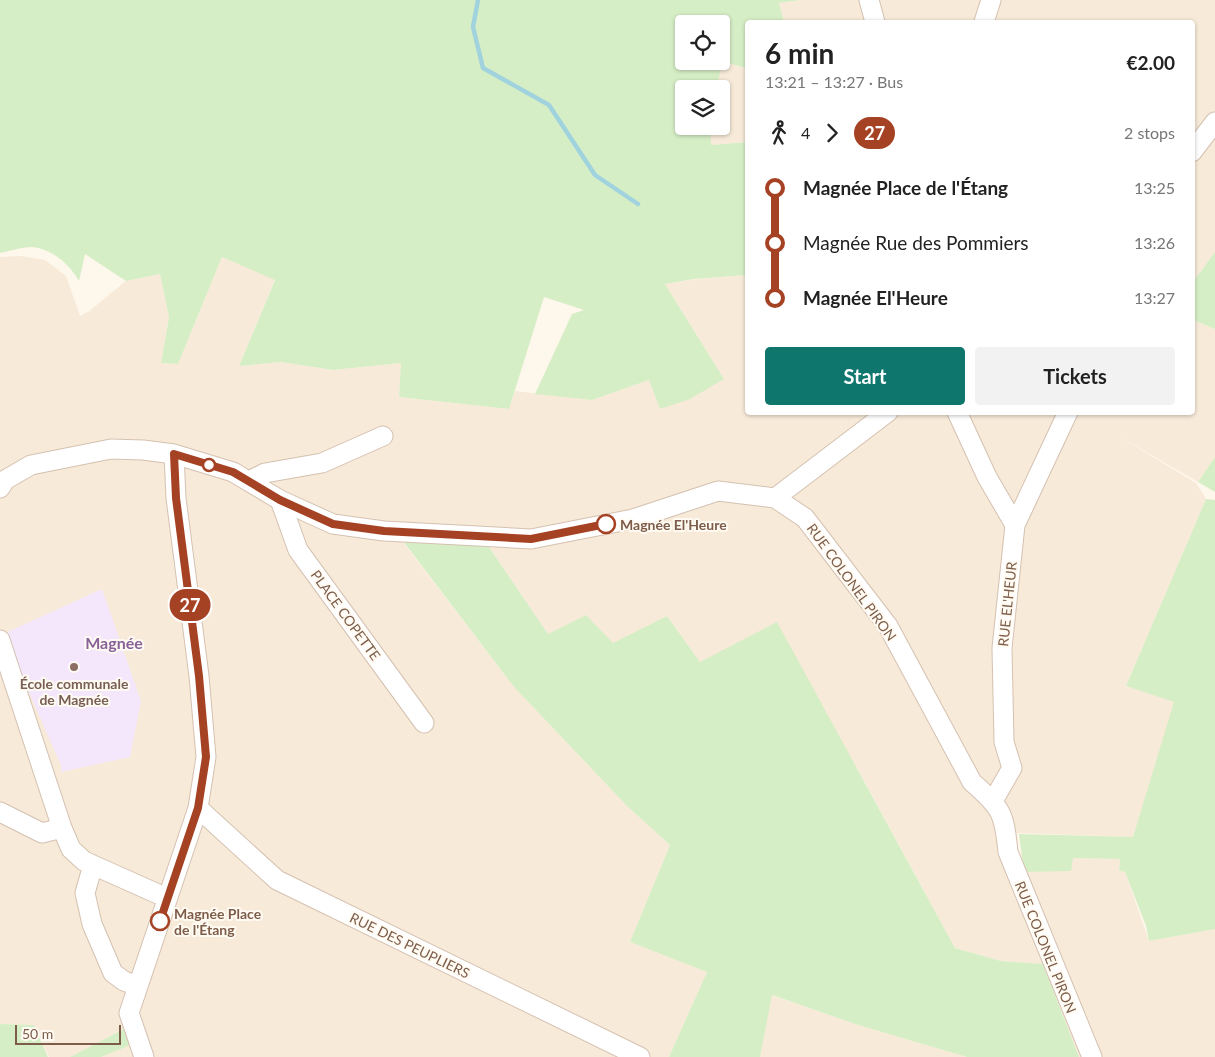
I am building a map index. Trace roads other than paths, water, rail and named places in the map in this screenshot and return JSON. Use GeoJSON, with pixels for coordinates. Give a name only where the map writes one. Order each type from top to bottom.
{"type":"FeatureCollection","features":[{"type":"Feature","properties":{"kind":"street"},"geometry":{"type":"LineString","coordinates":[[869,0],[874,20]]}},
{"type":"Feature","properties":{"kind":"street"},"geometry":{"type":"LineString","coordinates":[[985,20],[992,0]]}},
{"type":"Feature","properties":{"kind":"street"},"geometry":{"type":"LineString","coordinates":[[1195,148],[1215,122]]}},
{"type":"Feature","properties":{"kind":"street"},"geometry":{"type":"LineString","coordinates":[[775,498],[884,415]]}},
{"type":"Feature","properties":{"kind":"street"},"geometry":{"type":"LineString","coordinates":[[958,415],[987,477],[1015,525]]}},
{"type":"Feature","properties":{"kind":"street","name":"RUE EL'HEUR"},"geometry":{"type":"LineString","coordinates":[[993,801],[1012,768],[1004,742],[1002,648],[1015,525],[1067,415]]}},
{"type":"Feature","properties":{"kind":"street"},"geometry":{"type":"LineString","coordinates":[[249,481],[265,473],[322,463],[383,436]]}},
{"type":"Feature","properties":{"kind":"street","name":"RUE COLONEL PIRON"},"geometry":{"type":"LineString","coordinates":[[2,484],[31,465],[110,449],[174,454],[233,472],[280,500],[333,524],[384,531],[531,539],[633,518],[718,491],[775,498],[805,518],[888,626],[972,782],[993,801],[1005,820],[1008,852],[1092,1057]]}},
{"type":"Feature","properties":{"kind":"street"},"geometry":{"type":"LineString","coordinates":[[144,1057],[129,1013],[198,808],[205,750],[199,676],[176,498],[174,454]]}},
{"type":"Feature","properties":{"kind":"street","name":"PLACE COPETTE"},"geometry":{"type":"LineString","coordinates":[[280,500],[298,550],[424,723]]}},
{"type":"Feature","properties":{"kind":"street"},"geometry":{"type":"LineString","coordinates":[[0,640],[62,828],[71,849],[93,865],[167,898]]}},
{"type":"Feature","properties":{"kind":"street","name":"RUE DES PEUPLIERS"},"geometry":{"type":"LineString","coordinates":[[198,808],[277,880],[640,1057]]}},
{"type":"Feature","properties":{"kind":"street"},"geometry":{"type":"LineString","coordinates":[[0,812],[42,833],[62,828]]}},
{"type":"Feature","properties":{"kind":"street"},"geometry":{"type":"LineString","coordinates":[[93,865],[85,893],[92,924],[113,973],[124,981],[138,986]]}},
{"type":"Feature","properties":{"kind":"waterway"},"geometry":{"type":"LineString","coordinates":[[478,0],[473,27],[483,68],[549,105],[595,175],[638,204]]}},
{"type":"Feature","properties":{"kind":"place","name":"Magnée El'Heure"},"geometry":{"type":"Point","coordinates":[606,524]}},
{"type":"Feature","properties":{"kind":"place","name":"École communale de Magnée"},"geometry":{"type":"Point","coordinates":[74,667]}},
{"type":"Feature","properties":{"kind":"place","name":"Magnée Place de l'Étang"},"geometry":{"type":"Point","coordinates":[160,921]}},
{"type":"Feature","properties":{"kind":"district","name":"Magnée"},"geometry":{"type":"Point","coordinates":[114,642]}}]}
